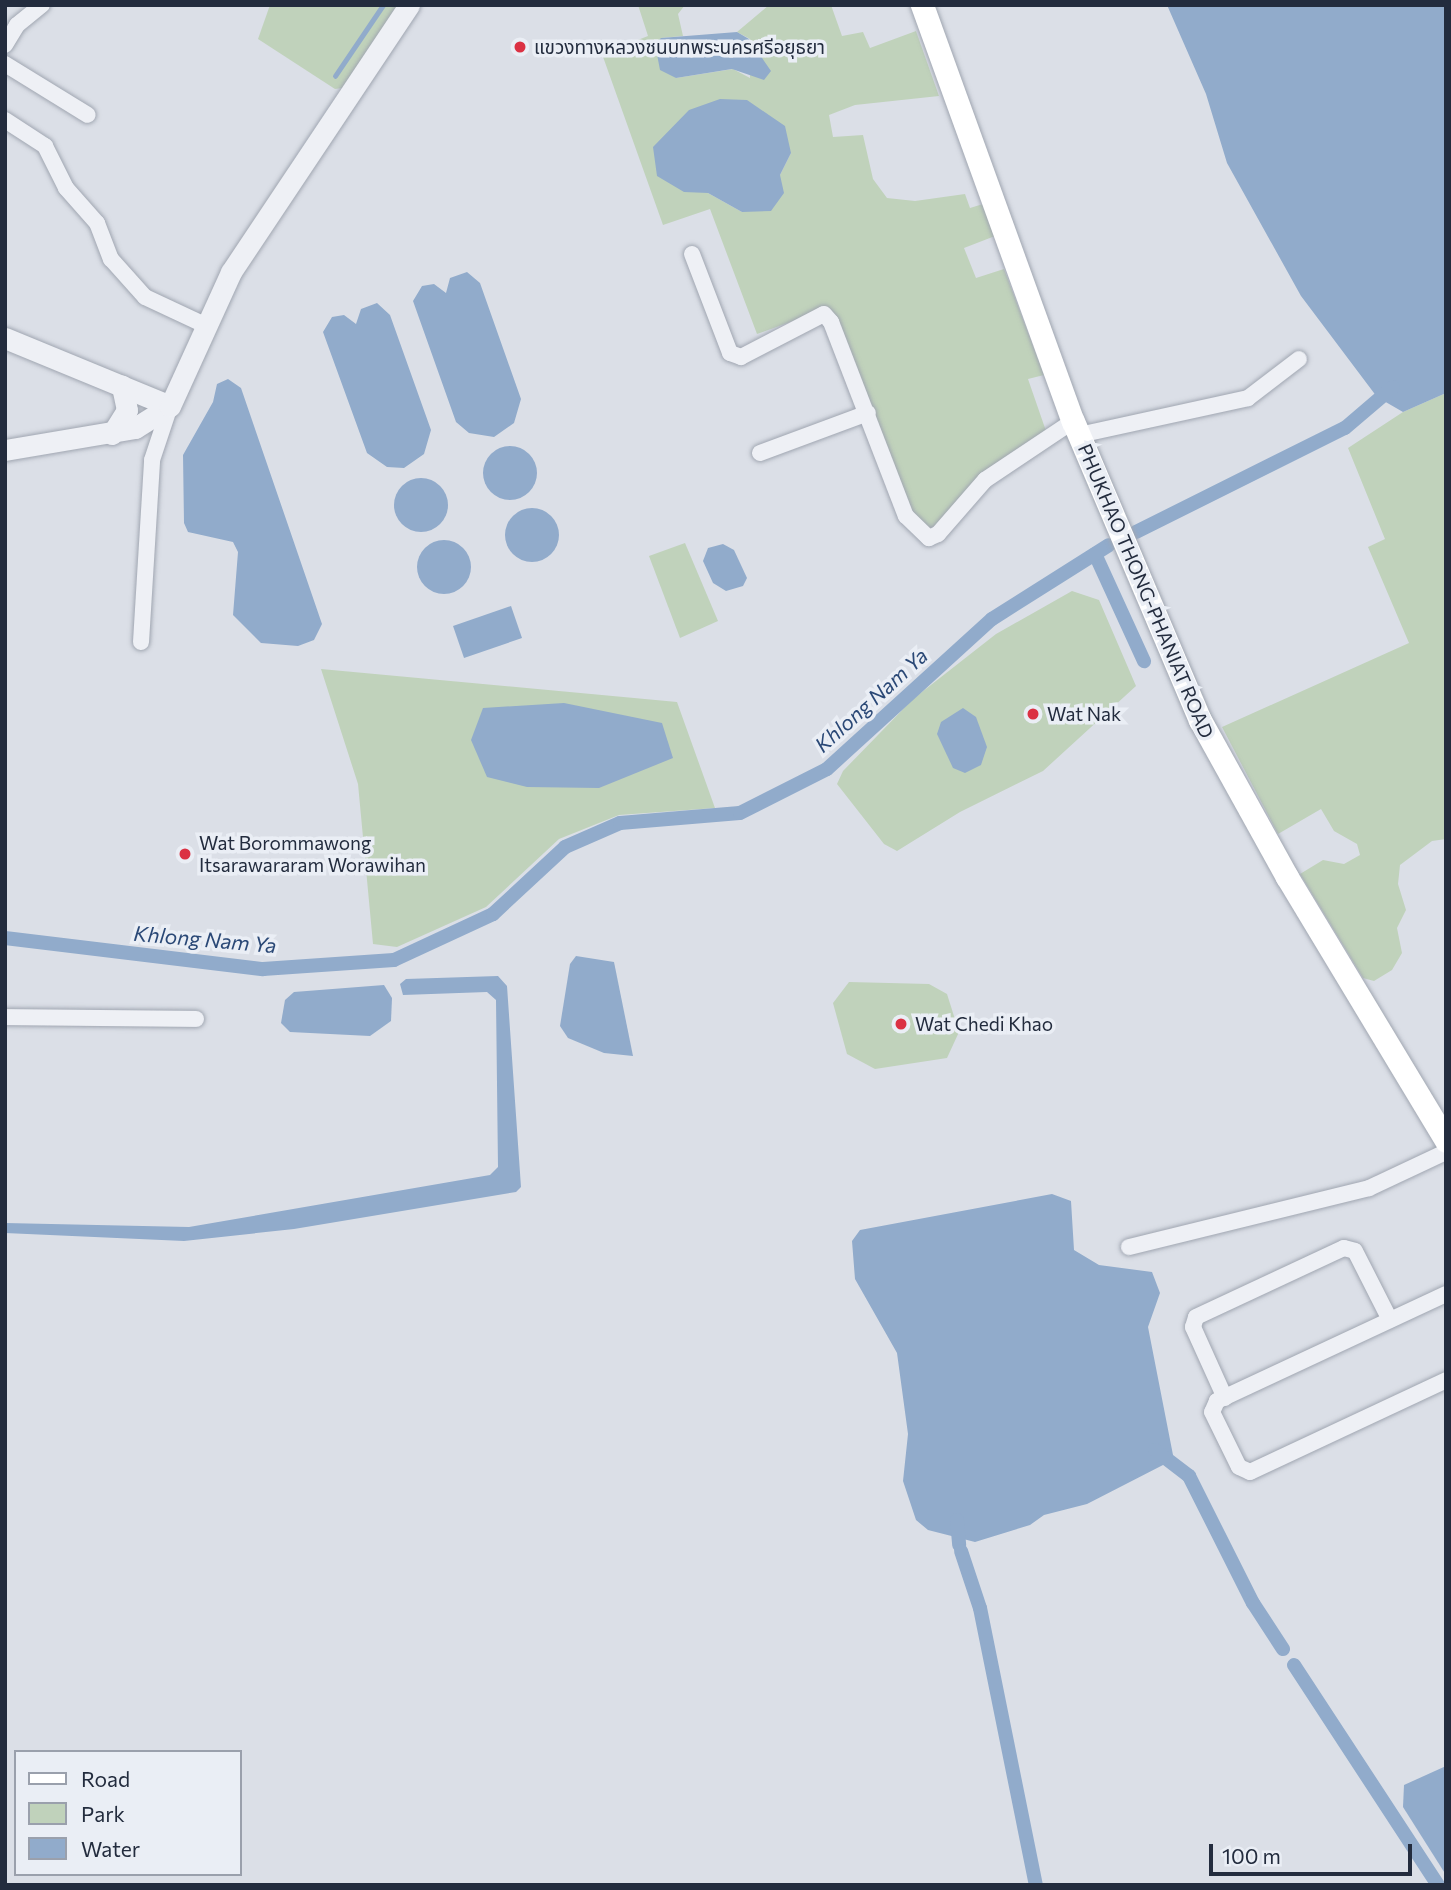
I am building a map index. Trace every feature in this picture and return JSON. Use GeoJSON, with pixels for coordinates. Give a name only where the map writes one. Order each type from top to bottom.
{"type":"FeatureCollection","features":[{"type":"Feature","properties":{"kind":"main road","name":"PHUKHAO THONG-PHANIAT ROAD"},"geometry":{"type":"LineString","coordinates":[[922,5],[1076,428],[1164,639],[1226,770],[1446,1141]]}},
{"type":"Feature","properties":{"kind":"street"},"geometry":{"type":"LineString","coordinates":[[5,45],[17,25],[42,5]]}},
{"type":"Feature","properties":{"kind":"street"},"geometry":{"type":"LineString","coordinates":[[141,642],[152,460],[170,406],[205,325],[258,227],[409,5]]}},
{"type":"Feature","properties":{"kind":"street"},"geometry":{"type":"LineString","coordinates":[[5,64],[88,115]]}},
{"type":"Feature","properties":{"kind":"street"},"geometry":{"type":"LineString","coordinates":[[5,120],[45,146],[66,188],[97,223],[111,259],[145,297],[205,325]]}},
{"type":"Feature","properties":{"kind":"street"},"geometry":{"type":"LineString","coordinates":[[692,254],[730,353],[741,357],[824,314],[868,413],[906,516],[929,538],[938,534],[985,480],[1076,428],[1248,398],[1299,359]]}},
{"type":"Feature","properties":{"kind":"street"},"geometry":{"type":"LineString","coordinates":[[5,338],[170,406]]}},
{"type":"Feature","properties":{"kind":"street"},"geometry":{"type":"LineString","coordinates":[[112,434],[127,410],[122,386]]}},
{"type":"Feature","properties":{"kind":"street"},"geometry":{"type":"LineString","coordinates":[[5,450],[112,434],[155,419],[170,406]]}},
{"type":"Feature","properties":{"kind":"street"},"geometry":{"type":"LineString","coordinates":[[760,453],[868,413]]}},
{"type":"Feature","properties":{"kind":"street"},"geometry":{"type":"LineString","coordinates":[[5,1017],[196,1019]]}},
{"type":"Feature","properties":{"kind":"street"},"geometry":{"type":"LineString","coordinates":[[1129,1247],[1289,1205],[1358,1192],[1446,1152]]}},
{"type":"Feature","properties":{"kind":"street"},"geometry":{"type":"LineString","coordinates":[[1225,1398],[1193,1322],[1344,1248],[1354,1251],[1390,1320]]}},
{"type":"Feature","properties":{"kind":"street"},"geometry":{"type":"LineString","coordinates":[[1446,1294],[1225,1398],[1213,1406],[1212,1412],[1239,1467],[1250,1472],[1446,1380]]}},
{"type":"Feature","properties":{"kind":"green space"},"geometry":{"type":"Polygon","coordinates":[[[270,5],[398,5],[342,88],[335,89],[258,39],[270,5]]]}},
{"type":"Feature","properties":{"kind":"green space"},"geometry":{"type":"Polygon","coordinates":[[[638,5],[685,5],[678,14],[683,36],[661,38],[676,78],[733,69],[750,78],[750,39],[737,32],[769,5],[831,5],[842,36],[863,32],[870,48],[916,31],[939,96],[855,105],[829,115],[833,137],[863,135],[873,179],[887,198],[915,201],[965,194],[970,208],[983,204],[995,236],[964,248],[976,278],[1004,269],[1044,375],[1028,379],[1046,431],[936,526],[927,529],[910,509],[826,309],[757,334],[710,209],[663,225],[602,54],[648,36],[638,5]],[[791,153],[708,193],[742,212],[780,175],[791,153]]]}},
{"type":"Feature","properties":{"kind":"green space"},"geometry":{"type":"Polygon","coordinates":[[[1446,393],[1446,839],[1432,841],[1400,865],[1398,884],[1406,910],[1397,928],[1402,953],[1392,970],[1374,981],[1363,978],[1300,874],[1323,860],[1344,864],[1360,855],[1357,844],[1334,831],[1321,809],[1278,834],[1222,727],[1409,643],[1368,547],[1385,539],[1348,448],[1403,412],[1446,393]]]}},
{"type":"Feature","properties":{"kind":"green space"},"geometry":{"type":"Polygon","coordinates":[[[685,543],[718,621],[680,638],[649,556],[685,543]]]}},
{"type":"Feature","properties":{"kind":"green space"},"geometry":{"type":"Polygon","coordinates":[[[1072,591],[1099,600],[1136,686],[1043,771],[960,812],[897,851],[884,844],[837,784],[843,771],[913,699],[996,634],[1072,591]]]}},
{"type":"Feature","properties":{"kind":"green space"},"geometry":{"type":"Polygon","coordinates":[[[321,669],[677,702],[715,808],[619,815],[559,839],[486,907],[397,947],[373,944],[358,784],[321,669]]]}},
{"type":"Feature","properties":{"kind":"green space"},"geometry":{"type":"Polygon","coordinates":[[[849,982],[929,984],[947,994],[959,1032],[947,1058],[875,1069],[847,1054],[833,1003],[849,982]]]}},
{"type":"Feature","properties":{"kind":"water"},"geometry":{"type":"Polygon","coordinates":[[[1167,5],[1446,5],[1446,393],[1403,412],[1377,397],[1301,296],[1227,163],[1206,94],[1167,5]]]}},
{"type":"Feature","properties":{"kind":"water"},"geometry":{"type":"Polygon","coordinates":[[[737,32],[749,39],[771,71],[764,80],[732,69],[676,78],[660,70],[655,44],[661,38],[737,32]]]}},
{"type":"Feature","properties":{"kind":"water"},"geometry":{"type":"Polygon","coordinates":[[[720,99],[747,100],[785,126],[791,153],[780,175],[784,193],[771,211],[742,212],[708,193],[684,192],[657,176],[653,147],[689,110],[720,99]]]}},
{"type":"Feature","properties":{"kind":"water"},"geometry":{"type":"Polygon","coordinates":[[[467,272],[480,283],[521,399],[514,423],[494,437],[469,433],[456,422],[413,301],[422,286],[434,284],[446,293],[450,278],[467,272]]]}},
{"type":"Feature","properties":{"kind":"water"},"geometry":{"type":"Polygon","coordinates":[[[377,303],[390,315],[431,430],[424,454],[404,468],[387,467],[367,453],[323,332],[332,317],[344,315],[356,324],[361,309],[377,303]]]}},
{"type":"Feature","properties":{"kind":"water"},"geometry":{"type":"Polygon","coordinates":[[[228,379],[241,388],[322,624],[314,640],[298,646],[261,643],[233,615],[238,552],[233,542],[188,532],[184,523],[183,455],[213,402],[217,384],[228,379]]]}},
{"type":"Feature","properties":{"kind":"water"},"geometry":{"type":"Polygon","coordinates":[[[510,446],[529,454],[537,473],[529,492],[510,500],[491,492],[483,473],[491,454],[510,446]]]}},
{"type":"Feature","properties":{"kind":"water"},"geometry":{"type":"Polygon","coordinates":[[[421,478],[440,486],[448,505],[440,524],[421,532],[402,524],[394,505],[402,486],[421,478]]]}},
{"type":"Feature","properties":{"kind":"water"},"geometry":{"type":"Polygon","coordinates":[[[532,508],[551,516],[559,535],[551,554],[532,562],[513,554],[505,535],[513,516],[532,508]]]}},
{"type":"Feature","properties":{"kind":"water"},"geometry":{"type":"Polygon","coordinates":[[[444,540],[463,548],[471,567],[463,586],[444,594],[425,586],[417,567],[425,548],[444,540]]]}},
{"type":"Feature","properties":{"kind":"water"},"geometry":{"type":"Polygon","coordinates":[[[723,544],[734,550],[747,578],[743,586],[726,591],[713,583],[703,561],[708,548],[723,544]]]}},
{"type":"Feature","properties":{"kind":"water"},"geometry":{"type":"Polygon","coordinates":[[[511,606],[522,638],[464,658],[453,626],[511,606]]]}},
{"type":"Feature","properties":{"kind":"water"},"geometry":{"type":"Polygon","coordinates":[[[564,703],[662,723],[673,758],[599,788],[527,787],[487,777],[471,740],[483,708],[564,703]]]}},
{"type":"Feature","properties":{"kind":"water"},"geometry":{"type":"Polygon","coordinates":[[[963,708],[976,717],[987,747],[981,765],[965,773],[953,768],[937,734],[941,722],[963,708]]]}},
{"type":"Feature","properties":{"kind":"water"},"geometry":{"type":"Polygon","coordinates":[[[576,956],[614,962],[633,1056],[604,1053],[568,1038],[560,1026],[570,964],[576,956]]]}},
{"type":"Feature","properties":{"kind":"water"},"geometry":{"type":"Polygon","coordinates":[[[498,976],[507,986],[521,1187],[516,1192],[294,1229],[184,1241],[5,1233],[5,1223],[189,1227],[490,1175],[498,1167],[496,1000],[487,992],[403,995],[400,984],[406,979],[498,976]]]}},
{"type":"Feature","properties":{"kind":"water"},"geometry":{"type":"Polygon","coordinates":[[[384,985],[392,998],[391,1021],[370,1036],[290,1032],[281,1023],[285,1000],[294,992],[384,985]]]}},
{"type":"Feature","properties":{"kind":"water"},"geometry":{"type":"Polygon","coordinates":[[[1052,1194],[1071,1201],[1074,1250],[1099,1265],[1152,1272],[1160,1293],[1148,1327],[1173,1455],[1163,1465],[1087,1504],[1044,1515],[1030,1525],[975,1542],[928,1530],[916,1520],[903,1481],[908,1434],[897,1353],[855,1279],[852,1241],[860,1230],[1052,1194]]]}},
{"type":"Feature","properties":{"kind":"water"},"geometry":{"type":"Polygon","coordinates":[[[1446,1766],[1446,1875],[1403,1807],[1404,1785],[1446,1766]]]}},
{"type":"Feature","properties":{"kind":"waterway"},"geometry":{"type":"LineString","coordinates":[[335,76],[383,5]]}},
{"type":"Feature","properties":{"kind":"waterway","name":"Khlong Nam Ya"},"geometry":{"type":"LineString","coordinates":[[1136,532],[1345,428],[1393,387]]}},
{"type":"Feature","properties":{"kind":"waterway","name":"Khlong Nam Ya"},"geometry":{"type":"LineString","coordinates":[[5,938],[263,969],[394,960],[493,914],[565,847],[620,823],[740,813],[827,769],[992,619],[1109,545]]}},
{"type":"Feature","properties":{"kind":"waterway"},"geometry":{"type":"LineString","coordinates":[[1095,554],[1144,661]]}},
{"type":"Feature","properties":{"kind":"waterway"},"geometry":{"type":"LineString","coordinates":[[1155,1450],[1189,1476],[1253,1603],[1283,1649]]}},
{"type":"Feature","properties":{"kind":"waterway"},"geometry":{"type":"LineString","coordinates":[[957,1520],[959,1545]]}},
{"type":"Feature","properties":{"kind":"waterway"},"geometry":{"type":"LineString","coordinates":[[961,1551],[980,1608],[1036,1885]]}},
{"type":"Feature","properties":{"kind":"waterway"},"geometry":{"type":"LineString","coordinates":[[1294,1665],[1438,1885]]}},
{"type":"Feature","properties":{"kind":"place","name":"แขวงทางหลวงชนบทพระนครศรีอยุธยา"},"geometry":{"type":"Point","coordinates":[520,47]}},
{"type":"Feature","properties":{"kind":"place","name":"Wat Nak"},"geometry":{"type":"Point","coordinates":[1033,714]}},
{"type":"Feature","properties":{"kind":"place","name":"Wat Borommawong Itsarawararam Worawihan"},"geometry":{"type":"Point","coordinates":[185,854]}},
{"type":"Feature","properties":{"kind":"place","name":"Wat Chedi Khao"},"geometry":{"type":"Point","coordinates":[901,1024]}}]}
